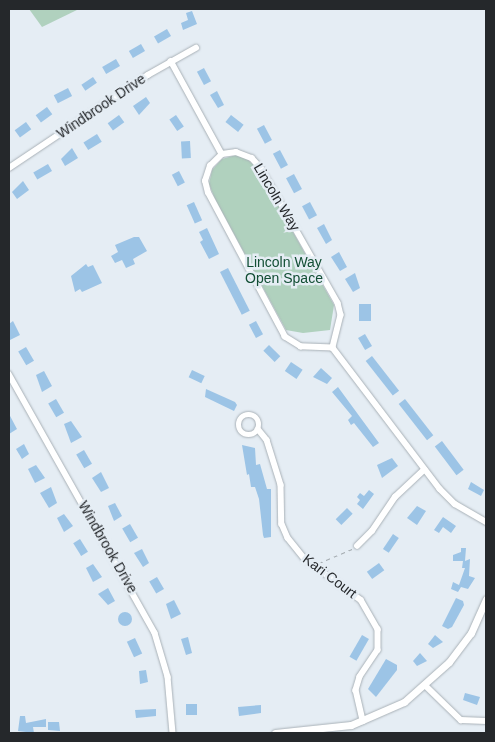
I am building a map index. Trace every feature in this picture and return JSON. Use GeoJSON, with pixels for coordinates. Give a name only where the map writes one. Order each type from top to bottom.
{"type":"FeatureCollection","features":[{"type":"Feature","properties":{"kind":"street","name":"Windbrook Drive"},"geometry":{"type":"LineString","coordinates":[[9,168],[171,62],[196,48]]}},
{"type":"Feature","properties":{"kind":"street"},"geometry":{"type":"LineString","coordinates":[[171,62],[222,154],[208,170],[207,190],[285,337],[304,348],[334,348],[424,470],[455,504],[486,522]]}},
{"type":"Feature","properties":{"kind":"street","name":"Lincoln Way"},"geometry":{"type":"LineString","coordinates":[[222,154],[246,155],[261,168],[340,307],[334,348]]}},
{"type":"Feature","properties":{"kind":"street","name":"Windbrook Drive"},"geometry":{"type":"LineString","coordinates":[[9,374],[155,633],[168,677],[173,733]]}},
{"type":"Feature","properties":{"kind":"street","name":"Kari Court"},"geometry":{"type":"LineString","coordinates":[[258,429],[267,440],[281,485],[283,530],[298,553],[361,600],[378,628],[378,650],[360,677],[356,690],[363,721]]}},
{"type":"Feature","properties":{"kind":"street"},"geometry":{"type":"LineString","coordinates":[[357,546],[372,531],[395,496],[424,470]]}},
{"type":"Feature","properties":{"kind":"street"},"geometry":{"type":"LineString","coordinates":[[275,733],[338,728],[363,721],[394,708],[426,686],[466,641],[486,599]]}},
{"type":"Feature","properties":{"kind":"street"},"geometry":{"type":"LineString","coordinates":[[426,686],[461,720],[486,721]]}},
{"type":"Feature","properties":{"kind":"path"},"geometry":{"type":"LineString","coordinates":[[315,567],[357,546]]}},
{"type":"Feature","properties":{"kind":"green space"},"geometry":{"type":"Polygon","coordinates":[[[29,9],[79,9],[42,27],[29,9]]]}},
{"type":"Feature","properties":{"kind":"green space","name":"Lincoln Way Open Space"},"geometry":{"type":"Polygon","coordinates":[[[236,155],[245,157],[257,168],[334,305],[330,330],[303,333],[286,330],[215,199],[209,184],[212,170],[222,159],[236,155]]]}},
{"type":"Feature","properties":{"kind":"building"},"geometry":{"type":"Polygon","coordinates":[[[192,11],[197,24],[183,30],[181,23],[188,20],[186,13],[192,11]]]}},
{"type":"Feature","properties":{"kind":"building"},"geometry":{"type":"Polygon","coordinates":[[[167,29],[171,36],[158,43],[154,36],[167,29]]]}},
{"type":"Feature","properties":{"kind":"building"},"geometry":{"type":"Polygon","coordinates":[[[141,44],[145,51],[133,58],[129,51],[141,44]]]}},
{"type":"Feature","properties":{"kind":"building"},"geometry":{"type":"Polygon","coordinates":[[[116,59],[120,66],[106,74],[102,67],[116,59]]]}},
{"type":"Feature","properties":{"kind":"building"},"geometry":{"type":"Polygon","coordinates":[[[204,68],[211,81],[204,85],[197,72],[204,68]]]}},
{"type":"Feature","properties":{"kind":"building"},"geometry":{"type":"Polygon","coordinates":[[[93,77],[97,83],[85,91],[81,85],[93,77]]]}},
{"type":"Feature","properties":{"kind":"building"},"geometry":{"type":"Polygon","coordinates":[[[68,88],[72,96],[58,103],[54,95],[68,88]]]}},
{"type":"Feature","properties":{"kind":"building"},"geometry":{"type":"Polygon","coordinates":[[[217,91],[224,105],[218,108],[210,95],[217,91]]]}},
{"type":"Feature","properties":{"kind":"building"},"geometry":{"type":"Polygon","coordinates":[[[146,97],[150,103],[139,115],[133,106],[146,97]]]}},
{"type":"Feature","properties":{"kind":"building"},"geometry":{"type":"Polygon","coordinates":[[[47,107],[52,114],[41,123],[36,115],[47,107]]]}},
{"type":"Feature","properties":{"kind":"building"},"geometry":{"type":"Polygon","coordinates":[[[119,115],[124,122],[113,131],[108,123],[119,115]]]}},
{"type":"Feature","properties":{"kind":"building"},"geometry":{"type":"Polygon","coordinates":[[[176,115],[184,127],[177,131],[169,119],[176,115]]]}},
{"type":"Feature","properties":{"kind":"building"},"geometry":{"type":"Polygon","coordinates":[[[231,115],[244,125],[238,132],[225,122],[231,115]]]}},
{"type":"Feature","properties":{"kind":"building"},"geometry":{"type":"Polygon","coordinates":[[[26,122],[31,129],[20,138],[15,130],[26,122]]]}},
{"type":"Feature","properties":{"kind":"building"},"geometry":{"type":"Polygon","coordinates":[[[264,125],[272,140],[265,144],[257,129],[264,125]]]}},
{"type":"Feature","properties":{"kind":"building"},"geometry":{"type":"Polygon","coordinates":[[[97,134],[102,142],[88,150],[83,142],[97,134]]]}},
{"type":"Feature","properties":{"kind":"building"},"geometry":{"type":"Polygon","coordinates":[[[181,141],[190,141],[191,158],[182,158],[181,141]]]}},
{"type":"Feature","properties":{"kind":"building"},"geometry":{"type":"Polygon","coordinates":[[[72,148],[78,158],[65,166],[61,159],[72,148]]]}},
{"type":"Feature","properties":{"kind":"building"},"geometry":{"type":"Polygon","coordinates":[[[280,150],[288,165],[281,169],[273,154],[280,150]]]}},
{"type":"Feature","properties":{"kind":"building"},"geometry":{"type":"Polygon","coordinates":[[[48,164],[52,171],[37,179],[33,172],[48,164]]]}},
{"type":"Feature","properties":{"kind":"building"},"geometry":{"type":"Polygon","coordinates":[[[179,171],[185,183],[178,186],[172,175],[179,171]]]}},
{"type":"Feature","properties":{"kind":"building"},"geometry":{"type":"Polygon","coordinates":[[[294,174],[302,189],[294,193],[286,178],[294,174]]]}},
{"type":"Feature","properties":{"kind":"building"},"geometry":{"type":"Polygon","coordinates":[[[23,181],[29,190],[17,199],[12,192],[23,181]]]}},
{"type":"Feature","properties":{"kind":"building"},"geometry":{"type":"Polygon","coordinates":[[[194,202],[202,220],[195,224],[187,205],[194,202]]]}},
{"type":"Feature","properties":{"kind":"building"},"geometry":{"type":"Polygon","coordinates":[[[310,202],[317,215],[309,219],[302,206],[310,202]]]}},
{"type":"Feature","properties":{"kind":"building"},"geometry":{"type":"Polygon","coordinates":[[[324,224],[332,240],[326,244],[317,228],[324,224]]]}},
{"type":"Feature","properties":{"kind":"building"},"geometry":{"type":"Polygon","coordinates":[[[207,228],[219,254],[209,259],[200,242],[203,240],[199,232],[207,228]]]}},
{"type":"Feature","properties":{"kind":"building"},"geometry":{"type":"Polygon","coordinates":[[[134,237],[139,237],[147,251],[133,259],[135,264],[126,268],[122,260],[115,263],[111,256],[118,252],[115,245],[134,237]]]}},
{"type":"Feature","properties":{"kind":"building"},"geometry":{"type":"Polygon","coordinates":[[[339,252],[347,267],[340,271],[331,257],[339,252]]]}},
{"type":"Feature","properties":{"kind":"building"},"geometry":{"type":"Polygon","coordinates":[[[86,264],[88,267],[93,265],[102,283],[82,292],[80,289],[75,292],[71,276],[86,264]]]}},
{"type":"Feature","properties":{"kind":"building"},"geometry":{"type":"Polygon","coordinates":[[[228,268],[250,311],[242,315],[220,272],[228,268]]]}},
{"type":"Feature","properties":{"kind":"building"},"geometry":{"type":"Polygon","coordinates":[[[355,273],[360,288],[353,292],[345,279],[355,273]]]}},
{"type":"Feature","properties":{"kind":"building"},"geometry":{"type":"Polygon","coordinates":[[[359,304],[371,304],[371,321],[359,321],[359,304]]]}},
{"type":"Feature","properties":{"kind":"building"},"geometry":{"type":"Polygon","coordinates":[[[13,321],[20,335],[10,340],[9,324],[13,321]]]}},
{"type":"Feature","properties":{"kind":"building"},"geometry":{"type":"Polygon","coordinates":[[[256,321],[263,334],[256,338],[249,325],[256,321]]]}},
{"type":"Feature","properties":{"kind":"building"},"geometry":{"type":"Polygon","coordinates":[[[365,334],[372,346],[365,350],[358,338],[365,334]]]}},
{"type":"Feature","properties":{"kind":"building"},"geometry":{"type":"Polygon","coordinates":[[[269,345],[280,356],[275,362],[263,351],[269,345]]]}},
{"type":"Feature","properties":{"kind":"building"},"geometry":{"type":"Polygon","coordinates":[[[26,347],[34,361],[26,365],[18,352],[26,347]]]}},
{"type":"Feature","properties":{"kind":"building"},"geometry":{"type":"Polygon","coordinates":[[[372,356],[399,391],[393,396],[366,361],[372,356]]]}},
{"type":"Feature","properties":{"kind":"building"},"geometry":{"type":"Polygon","coordinates":[[[291,362],[303,370],[296,379],[285,371],[291,362]]]}},
{"type":"Feature","properties":{"kind":"building"},"geometry":{"type":"Polygon","coordinates":[[[321,368],[332,378],[327,384],[313,377],[321,368]]]}},
{"type":"Feature","properties":{"kind":"building"},"geometry":{"type":"Polygon","coordinates":[[[192,370],[205,376],[201,383],[189,377],[192,370]]]}},
{"type":"Feature","properties":{"kind":"building"},"geometry":{"type":"Polygon","coordinates":[[[44,371],[52,386],[42,392],[36,375],[44,371]]]}},
{"type":"Feature","properties":{"kind":"building"},"geometry":{"type":"Polygon","coordinates":[[[338,387],[379,443],[373,447],[354,423],[351,425],[348,420],[352,416],[332,392],[338,387]]]}},
{"type":"Feature","properties":{"kind":"building"},"geometry":{"type":"Polygon","coordinates":[[[206,389],[235,402],[237,405],[234,411],[205,397],[206,389]]]}},
{"type":"Feature","properties":{"kind":"building"},"geometry":{"type":"Polygon","coordinates":[[[56,399],[64,413],[56,417],[48,404],[56,399]]]}},
{"type":"Feature","properties":{"kind":"building"},"geometry":{"type":"Polygon","coordinates":[[[405,399],[433,435],[427,440],[399,404],[405,399]]]}},
{"type":"Feature","properties":{"kind":"building"},"geometry":{"type":"Polygon","coordinates":[[[9,414],[17,429],[9,434],[9,414]]]}},
{"type":"Feature","properties":{"kind":"building"},"geometry":{"type":"Polygon","coordinates":[[[71,421],[82,437],[71,443],[64,424],[71,421]]]}},
{"type":"Feature","properties":{"kind":"building"},"geometry":{"type":"Polygon","coordinates":[[[442,441],[464,470],[456,475],[435,446],[442,441]]]}},
{"type":"Feature","properties":{"kind":"building"},"geometry":{"type":"Polygon","coordinates":[[[24,444],[29,454],[22,459],[16,449],[24,444]]]}},
{"type":"Feature","properties":{"kind":"building"},"geometry":{"type":"Polygon","coordinates":[[[242,445],[255,448],[256,465],[260,464],[267,489],[271,489],[271,537],[264,538],[263,535],[259,499],[255,487],[251,487],[249,474],[247,475],[242,445]]]}},
{"type":"Feature","properties":{"kind":"building"},"geometry":{"type":"Polygon","coordinates":[[[84,450],[92,464],[84,468],[76,454],[84,450]]]}},
{"type":"Feature","properties":{"kind":"building"},"geometry":{"type":"Polygon","coordinates":[[[392,458],[398,466],[382,478],[377,465],[392,458]]]}},
{"type":"Feature","properties":{"kind":"building"},"geometry":{"type":"Polygon","coordinates":[[[36,465],[45,478],[35,483],[28,469],[36,465]]]}},
{"type":"Feature","properties":{"kind":"building"},"geometry":{"type":"Polygon","coordinates":[[[101,472],[109,488],[101,492],[92,478],[101,472]]]}},
{"type":"Feature","properties":{"kind":"building"},"geometry":{"type":"Polygon","coordinates":[[[471,482],[484,490],[481,496],[468,489],[471,482]]]}},
{"type":"Feature","properties":{"kind":"building"},"geometry":{"type":"Polygon","coordinates":[[[51,487],[57,503],[49,508],[40,493],[51,487]]]}},
{"type":"Feature","properties":{"kind":"building"},"geometry":{"type":"Polygon","coordinates":[[[369,490],[374,494],[363,509],[357,504],[360,500],[357,497],[360,493],[364,496],[369,490]]]}},
{"type":"Feature","properties":{"kind":"building"},"geometry":{"type":"Polygon","coordinates":[[[115,503],[122,516],[114,521],[108,506],[115,503]]]}},
{"type":"Feature","properties":{"kind":"building"},"geometry":{"type":"Polygon","coordinates":[[[417,506],[426,511],[417,525],[407,518],[417,506]]]}},
{"type":"Feature","properties":{"kind":"building"},"geometry":{"type":"Polygon","coordinates":[[[347,508],[353,514],[341,525],[336,519],[347,508]]]}},
{"type":"Feature","properties":{"kind":"building"},"geometry":{"type":"Polygon","coordinates":[[[64,514],[73,526],[64,532],[57,518],[64,514]]]}},
{"type":"Feature","properties":{"kind":"building"},"geometry":{"type":"Polygon","coordinates":[[[443,517],[456,526],[451,533],[443,527],[439,533],[434,530],[443,517]]]}},
{"type":"Feature","properties":{"kind":"building"},"geometry":{"type":"Polygon","coordinates":[[[130,524],[138,538],[130,542],[122,528],[130,524]]]}},
{"type":"Feature","properties":{"kind":"building"},"geometry":{"type":"Polygon","coordinates":[[[393,534],[399,538],[389,553],[383,549],[393,534]]]}},
{"type":"Feature","properties":{"kind":"building"},"geometry":{"type":"Polygon","coordinates":[[[80,539],[88,552],[81,556],[73,543],[80,539]]]}},
{"type":"Feature","properties":{"kind":"building"},"geometry":{"type":"Polygon","coordinates":[[[461,548],[466,548],[465,561],[470,559],[469,576],[475,578],[468,589],[461,587],[458,592],[451,589],[453,582],[459,585],[465,568],[462,568],[463,561],[453,561],[453,555],[461,552],[461,548]]]}},
{"type":"Feature","properties":{"kind":"building"},"geometry":{"type":"Polygon","coordinates":[[[142,549],[149,563],[143,567],[134,553],[142,549]]]}},
{"type":"Feature","properties":{"kind":"building"},"geometry":{"type":"Polygon","coordinates":[[[379,563],[384,570],[372,579],[367,572],[379,563]]]}},
{"type":"Feature","properties":{"kind":"building"},"geometry":{"type":"Polygon","coordinates":[[[93,564],[102,577],[93,582],[86,568],[93,564]]]}},
{"type":"Feature","properties":{"kind":"building"},"geometry":{"type":"Polygon","coordinates":[[[157,577],[164,589],[156,594],[149,582],[157,577]]]}},
{"type":"Feature","properties":{"kind":"building"},"geometry":{"type":"Polygon","coordinates":[[[108,588],[115,601],[108,605],[98,594],[108,588]]]}},
{"type":"Feature","properties":{"kind":"building"},"geometry":{"type":"Polygon","coordinates":[[[456,598],[463,601],[464,605],[452,627],[448,629],[442,626],[456,598]]]}},
{"type":"Feature","properties":{"kind":"building"},"geometry":{"type":"Polygon","coordinates":[[[174,600],[181,614],[171,619],[166,604],[174,600]]]}},
{"type":"Feature","properties":{"kind":"building"},"geometry":{"type":"Polygon","coordinates":[[[125,612],[130,614],[132,619],[130,624],[125,626],[120,624],[118,619],[120,614],[125,612]]]}},
{"type":"Feature","properties":{"kind":"building"},"geometry":{"type":"Polygon","coordinates":[[[362,635],[369,639],[356,661],[350,657],[362,635]]]}},
{"type":"Feature","properties":{"kind":"building"},"geometry":{"type":"Polygon","coordinates":[[[435,635],[443,642],[433,648],[428,644],[435,635]]]}},
{"type":"Feature","properties":{"kind":"building"},"geometry":{"type":"Polygon","coordinates":[[[188,637],[192,653],[186,655],[181,639],[188,637]]]}},
{"type":"Feature","properties":{"kind":"building"},"geometry":{"type":"Polygon","coordinates":[[[135,638],[142,653],[134,657],[127,642],[135,638]]]}},
{"type":"Feature","properties":{"kind":"building"},"geometry":{"type":"Polygon","coordinates":[[[420,653],[427,661],[417,666],[413,661],[420,653]]]}},
{"type":"Feature","properties":{"kind":"building"},"geometry":{"type":"Polygon","coordinates":[[[386,659],[397,665],[397,670],[376,697],[368,689],[386,659]]]}},
{"type":"Feature","properties":{"kind":"building"},"geometry":{"type":"Polygon","coordinates":[[[146,670],[148,682],[140,684],[139,671],[146,670]]]}},
{"type":"Feature","properties":{"kind":"building"},"geometry":{"type":"Polygon","coordinates":[[[465,693],[480,697],[477,705],[463,700],[465,693]]]}},
{"type":"Feature","properties":{"kind":"building"},"geometry":{"type":"Polygon","coordinates":[[[186,704],[197,704],[197,715],[186,715],[186,704]]]}},
{"type":"Feature","properties":{"kind":"building"},"geometry":{"type":"Polygon","coordinates":[[[261,705],[261,713],[239,716],[238,707],[261,705]]]}},
{"type":"Feature","properties":{"kind":"building"},"geometry":{"type":"Polygon","coordinates":[[[156,709],[156,716],[136,718],[135,710],[156,709]]]}},
{"type":"Feature","properties":{"kind":"building"},"geometry":{"type":"Polygon","coordinates":[[[20,716],[25,716],[26,723],[46,719],[46,727],[33,727],[34,733],[18,731],[20,716]]]}},
{"type":"Feature","properties":{"kind":"building"},"geometry":{"type":"Polygon","coordinates":[[[48,722],[59,722],[60,731],[48,730],[48,722]]]}}]}
